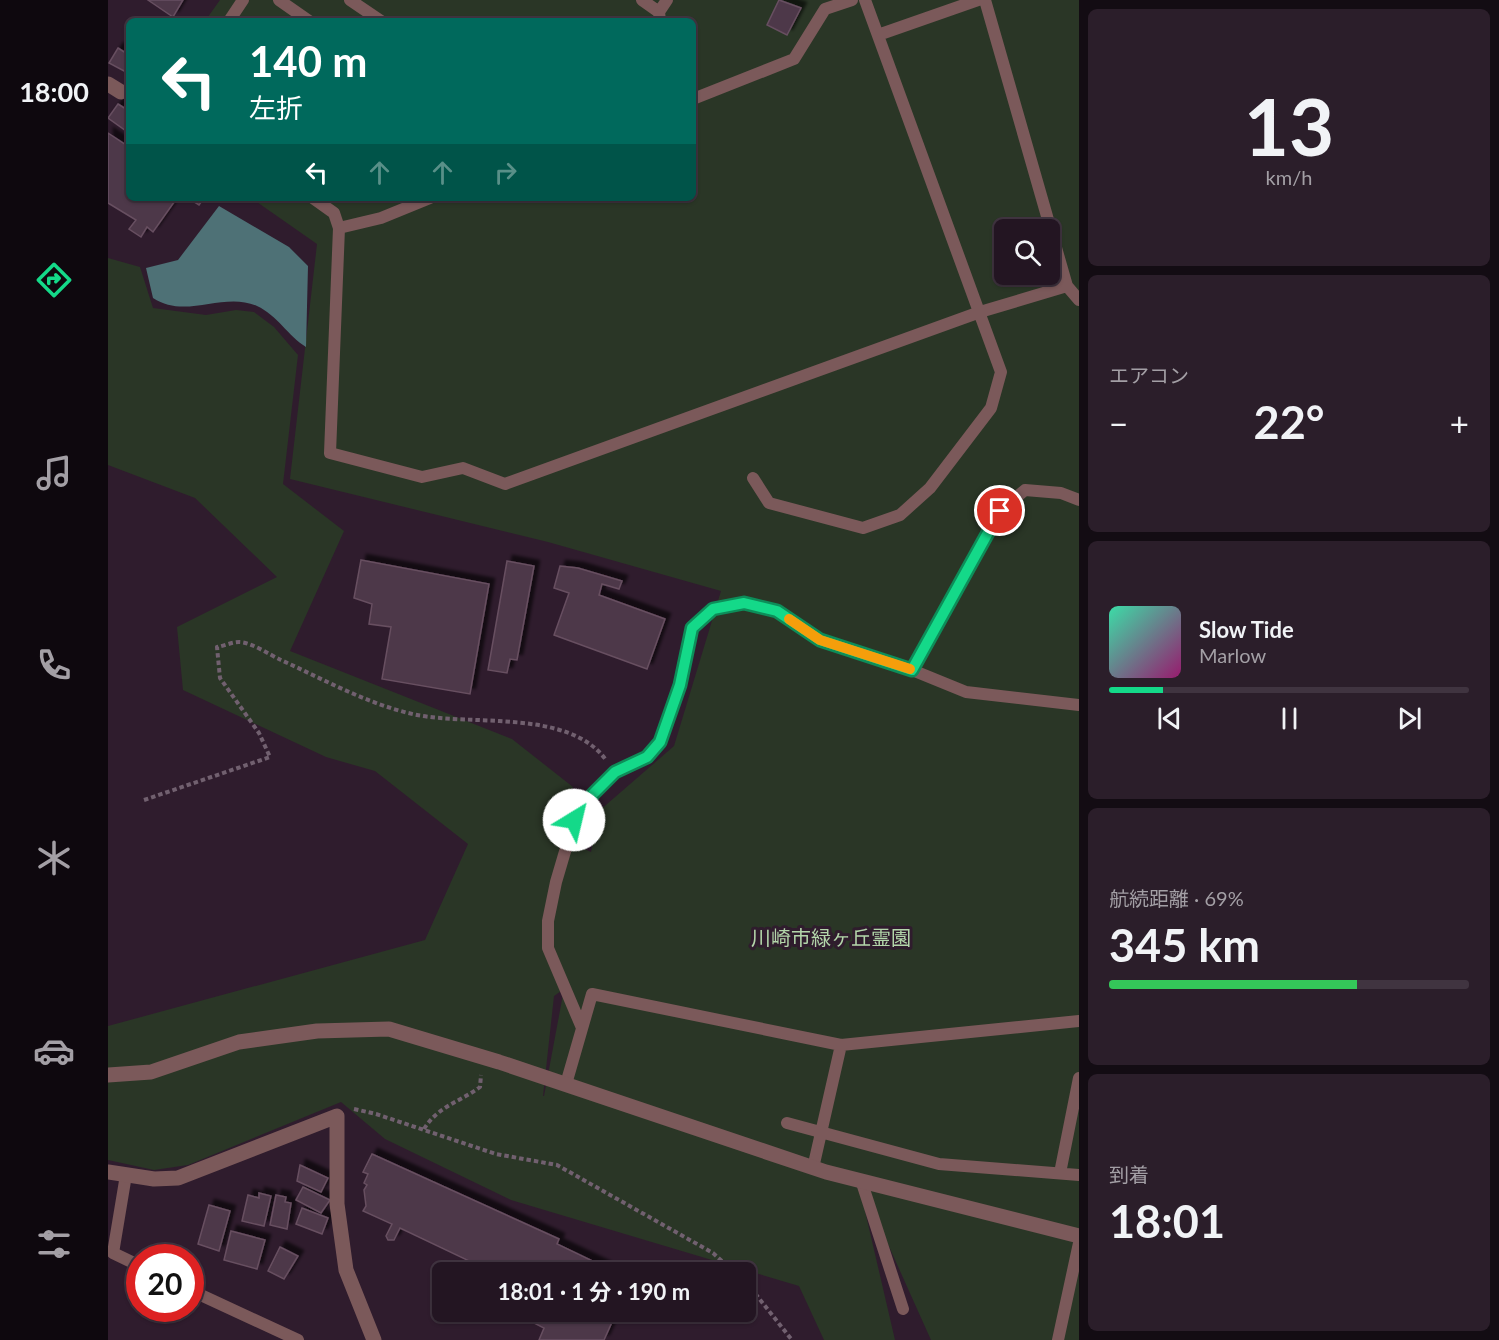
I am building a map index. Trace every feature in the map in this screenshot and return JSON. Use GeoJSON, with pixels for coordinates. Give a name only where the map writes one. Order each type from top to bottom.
{"type":"FeatureCollection","features":[{"type":"Feature","properties":{"kind":"street"},"geometry":{"type":"LineString","coordinates":[[108,1075],[151,1072],[239,1042],[317,1031],[389,1029],[566,1084],[813,1168],[1079,1236]]}},
{"type":"Feature","properties":{"kind":"street"},"geometry":{"type":"LineString","coordinates":[[108,1172],[154,1179],[178,1178],[336,1116],[337,1204],[346,1270],[374,1340]]}},
{"type":"Feature","properties":{"kind":"lane"},"geometry":{"type":"LineString","coordinates":[[231,18],[243,0]]}},
{"type":"Feature","properties":{"kind":"lane"},"geometry":{"type":"LineString","coordinates":[[279,0],[305,18]]}},
{"type":"Feature","properties":{"kind":"lane"},"geometry":{"type":"LineString","coordinates":[[351,0],[377,18]]}},
{"type":"Feature","properties":{"kind":"lane"},"geometry":{"type":"LineString","coordinates":[[642,0],[660,16],[667,0]]}},
{"type":"Feature","properties":{"kind":"lane"},"geometry":{"type":"LineString","coordinates":[[696,98],[794,59],[822,5],[852,0]]}},
{"type":"Feature","properties":{"kind":"lane"},"geometry":{"type":"LineString","coordinates":[[753,477],[769,503],[863,528],[900,515],[930,488],[991,408],[1001,372],[865,0]]}},
{"type":"Feature","properties":{"kind":"lane"},"geometry":{"type":"LineString","coordinates":[[878,35],[978,0]]}},
{"type":"Feature","properties":{"kind":"lane"},"geometry":{"type":"LineString","coordinates":[[985,0],[1067,286],[1079,300]]}},
{"type":"Feature","properties":{"kind":"lane"},"geometry":{"type":"LineString","coordinates":[[317,201],[334,213],[339,228],[330,453],[422,477],[463,468],[505,484],[980,312],[1067,286]]}},
{"type":"Feature","properties":{"kind":"lane"},"geometry":{"type":"LineString","coordinates":[[339,228],[381,218],[423,201]]}},
{"type":"Feature","properties":{"kind":"lane"},"geometry":{"type":"LineString","coordinates":[[912,670],[1000,511],[1025,490],[1061,493],[1079,501]]}},
{"type":"Feature","properties":{"kind":"lane"},"geometry":{"type":"LineString","coordinates":[[582,1028],[548,948],[548,921],[574,820],[593,794],[615,772],[647,757],[660,742],[680,685],[692,628],[713,609],[744,603],[777,611],[820,640],[912,670],[966,692],[1079,705]]}},
{"type":"Feature","properties":{"kind":"lane"},"geometry":{"type":"LineString","coordinates":[[566,1084],[592,994],[841,1045],[1079,1021]]}},
{"type":"Feature","properties":{"kind":"lane"},"geometry":{"type":"LineString","coordinates":[[813,1168],[841,1045]]}},
{"type":"Feature","properties":{"kind":"lane"},"geometry":{"type":"LineString","coordinates":[[1060,1173],[1079,1078]]}},
{"type":"Feature","properties":{"kind":"lane"},"geometry":{"type":"LineString","coordinates":[[787,1123],[939,1164],[1079,1175]]}},
{"type":"Feature","properties":{"kind":"lane"},"geometry":{"type":"LineString","coordinates":[[126,1175],[113,1253],[126,1259]]}},
{"type":"Feature","properties":{"kind":"lane"},"geometry":{"type":"LineString","coordinates":[[861,1180],[903,1309]]}},
{"type":"Feature","properties":{"kind":"lane"},"geometry":{"type":"LineString","coordinates":[[1058,1340],[1079,1243]]}},
{"type":"Feature","properties":{"kind":"lane"},"geometry":{"type":"LineString","coordinates":[[204,1296],[298,1340]]}},
{"type":"Feature","properties":{"kind":"path"},"geometry":{"type":"LineString","coordinates":[[144,801],[270,757],[259,733],[220,678],[217,647],[240,642],[361,698],[416,714],[468,721],[512,722],[567,732],[597,748],[615,772]]}},
{"type":"Feature","properties":{"kind":"path"},"geometry":{"type":"LineString","coordinates":[[424,1129],[432,1116],[443,1107],[480,1087],[481,1072]]}},
{"type":"Feature","properties":{"kind":"path"},"geometry":{"type":"LineString","coordinates":[[336,1116],[357,1108],[496,1154],[557,1165],[713,1253],[723,1262]]}},
{"type":"Feature","properties":{"kind":"path"},"geometry":{"type":"LineString","coordinates":[[756,1295],[792,1340]]}},
{"type":"Feature","properties":{"kind":"green space","name":"川崎市緑ヶ丘霊園"},"geometry":{"type":"Polygon","coordinates":[[[220,0],[1079,0],[1079,1340],[931,1340],[874,1213],[865,1211],[895,1340],[824,1340],[799,1286],[756,1273],[756,1262],[719,1262],[511,1200],[385,1139],[341,1102],[188,1165],[154,1170],[108,1160],[108,1026],[425,940],[468,844],[375,771],[326,757],[183,690],[177,627],[277,577],[195,498],[108,465],[108,258],[140,267],[153,308],[206,315],[236,310],[254,312],[274,327],[298,355],[283,484],[344,531],[290,651],[512,739],[573,787],[555,835],[591,852],[599,811],[674,746],[721,591],[548,542],[290,479],[317,244],[255,201],[696,201],[696,18],[207,18],[220,0]],[[564,989],[554,996],[544,1096],[564,989]]]}},
{"type":"Feature","properties":{"kind":"shaded area"},"geometry":{"type":"Polygon","coordinates":[[[219,206],[289,247],[308,266],[306,347],[271,315],[257,306],[244,302],[231,302],[178,306],[153,298],[146,268],[178,260],[219,206]]]}},
{"type":"Feature","properties":{"kind":"building"},"geometry":{"type":"Polygon","coordinates":[[[148,0],[183,0],[173,17],[148,0]]]}},
{"type":"Feature","properties":{"kind":"building"},"geometry":{"type":"Polygon","coordinates":[[[779,0],[801,8],[787,35],[767,25],[779,0]]]}},
{"type":"Feature","properties":{"kind":"building"},"geometry":{"type":"Polygon","coordinates":[[[118,48],[126,53],[124,71],[109,63],[118,48]]]}},
{"type":"Feature","properties":{"kind":"building"},"geometry":{"type":"Polygon","coordinates":[[[118,104],[126,109],[126,131],[108,118],[118,104]]]}},
{"type":"Feature","properties":{"kind":"building"},"geometry":{"type":"Polygon","coordinates":[[[108,133],[126,145],[126,201],[175,201],[153,232],[147,227],[141,237],[129,229],[136,220],[108,203],[108,133]]]}},
{"type":"Feature","properties":{"kind":"building"},"geometry":{"type":"Polygon","coordinates":[[[361,560],[489,584],[470,694],[382,679],[391,627],[369,624],[372,604],[354,598],[361,560]]]}},
{"type":"Feature","properties":{"kind":"building"},"geometry":{"type":"Polygon","coordinates":[[[507,561],[534,566],[517,660],[510,659],[507,673],[488,670],[507,561]]]}},
{"type":"Feature","properties":{"kind":"building"},"geometry":{"type":"Polygon","coordinates":[[[560,566],[578,568],[622,581],[619,589],[602,584],[599,595],[665,619],[647,669],[554,635],[569,593],[554,588],[560,566]]]}},
{"type":"Feature","properties":{"kind":"building"},"geometry":{"type":"Polygon","coordinates":[[[372,1154],[559,1239],[557,1244],[595,1262],[471,1262],[400,1228],[394,1240],[388,1240],[386,1236],[392,1224],[363,1211],[366,1206],[364,1190],[367,1185],[364,1183],[368,1174],[363,1172],[372,1154]]]}},
{"type":"Feature","properties":{"kind":"building"},"geometry":{"type":"Polygon","coordinates":[[[300,1165],[328,1178],[321,1192],[297,1181],[300,1165]]]}},
{"type":"Feature","properties":{"kind":"building"},"geometry":{"type":"Polygon","coordinates":[[[303,1187],[330,1200],[321,1213],[296,1200],[303,1187]]]}},
{"type":"Feature","properties":{"kind":"building"},"geometry":{"type":"Polygon","coordinates":[[[259,1193],[271,1196],[264,1226],[242,1221],[248,1195],[259,1198],[259,1193]]]}},
{"type":"Feature","properties":{"kind":"building"},"geometry":{"type":"Polygon","coordinates":[[[276,1195],[286,1197],[285,1202],[291,1203],[287,1229],[270,1225],[276,1195]]]}},
{"type":"Feature","properties":{"kind":"building"},"geometry":{"type":"Polygon","coordinates":[[[209,1205],[230,1211],[219,1251],[204,1246],[204,1244],[198,1244],[209,1205]]]}},
{"type":"Feature","properties":{"kind":"building"},"geometry":{"type":"Polygon","coordinates":[[[302,1208],[328,1218],[322,1234],[296,1224],[302,1208]]]}},
{"type":"Feature","properties":{"kind":"building"},"geometry":{"type":"Polygon","coordinates":[[[231,1231],[265,1240],[257,1269],[224,1260],[231,1231]]]}},
{"type":"Feature","properties":{"kind":"building"},"geometry":{"type":"Polygon","coordinates":[[[280,1247],[298,1256],[284,1279],[268,1271],[280,1247]]]}},
{"type":"Feature","properties":{"kind":"building"},"geometry":{"type":"Polygon","coordinates":[[[612,1322],[604,1340],[539,1340],[544,1328],[534,1323],[612,1322]]]}},
{"type":"Feature","properties":{"kind":"slow traffic"},"geometry":{"type":"LineString","coordinates":[[789,619],[820,640],[910,669]]}},
{"type":"Feature","properties":{"kind":"route"},"geometry":{"type":"LineString","coordinates":[[574,820],[593,794],[615,772],[647,757],[660,742],[680,685],[692,628],[713,609],[744,603],[777,611],[820,640],[912,670],[932,629],[1000,511]]}}]}
